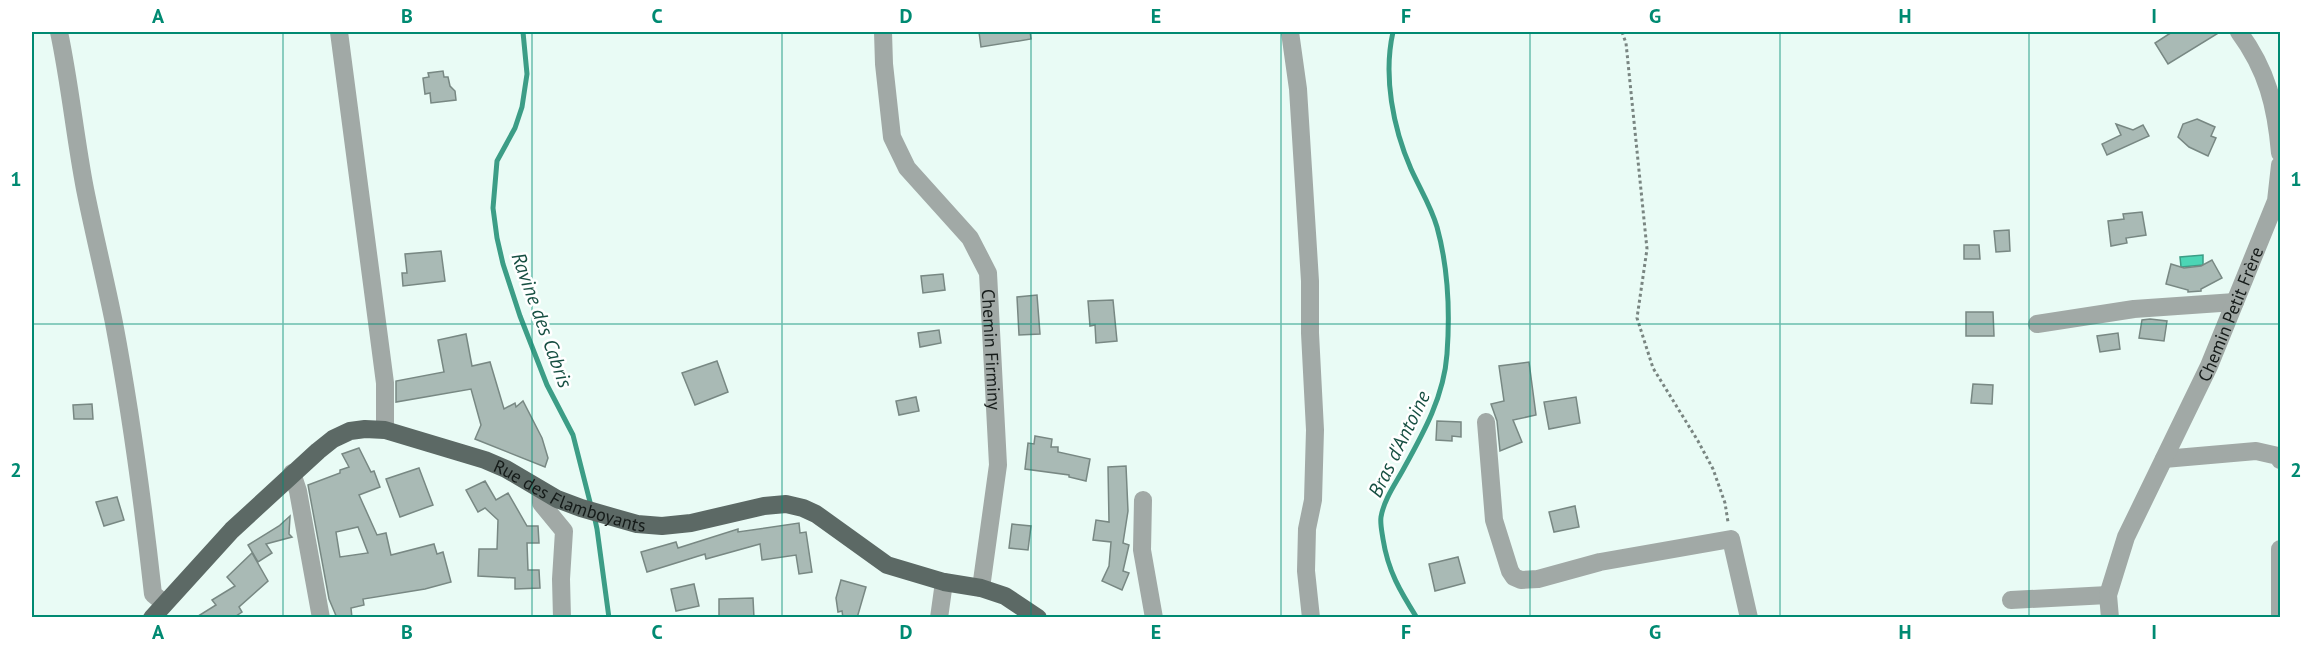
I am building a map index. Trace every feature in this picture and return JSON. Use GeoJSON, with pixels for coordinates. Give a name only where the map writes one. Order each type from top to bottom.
{"type":"FeatureCollection","features":[{"type":"Feature","properties":{"kind":"main road","name":"Rue des Flamboyants"},"geometry":{"type":"LineString","coordinates":[[152,618],[232,530],[292,473],[333,439],[350,431],[365,429],[385,430],[485,460],[506,469],[558,499],[637,524],[662,526],[691,523],[765,506],[786,504],[803,508],[816,514],[887,565],[944,582],[981,588],[1005,596],[1038,618]]}},
{"type":"Feature","properties":{"kind":"street"},"geometry":{"type":"LineString","coordinates":[[59,32],[69,79],[84,187],[114,324],[130,420],[153,594],[164,603]]}},
{"type":"Feature","properties":{"kind":"street"},"geometry":{"type":"LineString","coordinates":[[339,32],[385,383],[385,430]]}},
{"type":"Feature","properties":{"kind":"street","name":"Chemin Firminy"},"geometry":{"type":"LineString","coordinates":[[883,32],[892,137],[907,168],[970,238],[988,273],[998,465],[981,588]]}},
{"type":"Feature","properties":{"kind":"street"},"geometry":{"type":"LineString","coordinates":[[1290,32],[1298,89],[1310,281],[1315,430],[1313,500],[1307,529],[1306,571],[1311,618]]}},
{"type":"Feature","properties":{"kind":"street"},"geometry":{"type":"LineString","coordinates":[[2239,32],[2253,51],[2268,85],[2277,118],[2280,153]]}},
{"type":"Feature","properties":{"kind":"street","name":"Chemin Petit Frère"},"geometry":{"type":"LineString","coordinates":[[2110,618],[2108,595],[2126,537],[2209,366],[2276,201],[2280,165]]}},
{"type":"Feature","properties":{"kind":"street"},"geometry":{"type":"LineString","coordinates":[[2037,324],[2134,309],[2235,302]]}},
{"type":"Feature","properties":{"kind":"street"},"geometry":{"type":"LineString","coordinates":[[1486,422],[1494,520],[1514,577],[1521,580],[1538,579],[1600,562],[1731,539],[1749,618]]}},
{"type":"Feature","properties":{"kind":"street"},"geometry":{"type":"LineString","coordinates":[[2164,459],[2256,451],[2278,456],[2280,460]]}},
{"type":"Feature","properties":{"kind":"street"},"geometry":{"type":"LineString","coordinates":[[292,473],[298,491],[321,618]]}},
{"type":"Feature","properties":{"kind":"street"},"geometry":{"type":"LineString","coordinates":[[541,490],[541,503],[564,531],[561,579],[562,618]]}},
{"type":"Feature","properties":{"kind":"street"},"geometry":{"type":"LineString","coordinates":[[1143,500],[1142,550],[1154,618]]}},
{"type":"Feature","properties":{"kind":"street"},"geometry":{"type":"LineString","coordinates":[[2280,549],[2280,618]]}},
{"type":"Feature","properties":{"kind":"street"},"geometry":{"type":"LineString","coordinates":[[939,618],[944,582]]}},
{"type":"Feature","properties":{"kind":"street"},"geometry":{"type":"LineString","coordinates":[[2011,600],[2108,595]]}},
{"type":"Feature","properties":{"kind":"path"},"geometry":{"type":"LineString","coordinates":[[1622,32],[1626,43],[1647,249],[1636,318],[1653,368],[1713,469],[1725,503],[1731,539]]}},
{"type":"Feature","properties":{"kind":"shaded area"},"geometry":{"type":"Polygon","coordinates":[[[2203,255],[2203,265],[2181,267],[2180,257],[2203,255]]]}},
{"type":"Feature","properties":{"kind":"building"},"geometry":{"type":"Polygon","coordinates":[[[979,32],[1030,32],[1031,39],[981,47],[979,32]]]}},
{"type":"Feature","properties":{"kind":"building"},"geometry":{"type":"Polygon","coordinates":[[[2172,32],[2220,32],[2168,64],[2155,43],[2172,32]]]}},
{"type":"Feature","properties":{"kind":"building"},"geometry":{"type":"Polygon","coordinates":[[[443,71],[444,77],[448,77],[450,86],[455,91],[456,100],[431,103],[430,93],[425,94],[423,78],[429,77],[428,73],[443,71]]]}},
{"type":"Feature","properties":{"kind":"building"},"geometry":{"type":"Polygon","coordinates":[[[2197,119],[2215,127],[2211,136],[2216,138],[2208,156],[2189,147],[2178,137],[2183,124],[2197,119]]]}},
{"type":"Feature","properties":{"kind":"building"},"geometry":{"type":"Polygon","coordinates":[[[2116,124],[2133,130],[2143,125],[2149,136],[2107,155],[2102,144],[2121,135],[2116,124]]]}},
{"type":"Feature","properties":{"kind":"building"},"geometry":{"type":"Polygon","coordinates":[[[2142,212],[2146,235],[2126,238],[2127,243],[2111,246],[2108,221],[2124,219],[2123,214],[2142,212]]]}},
{"type":"Feature","properties":{"kind":"building"},"geometry":{"type":"Polygon","coordinates":[[[2009,230],[2010,251],[1996,252],[1994,231],[2009,230]]]}},
{"type":"Feature","properties":{"kind":"building"},"geometry":{"type":"Polygon","coordinates":[[[1964,245],[1979,245],[1980,259],[1964,259],[1964,245]]]}},
{"type":"Feature","properties":{"kind":"building"},"geometry":{"type":"Polygon","coordinates":[[[441,251],[445,281],[403,286],[402,273],[407,273],[405,254],[441,251]]]}},
{"type":"Feature","properties":{"kind":"building"},"geometry":{"type":"Polygon","coordinates":[[[2212,260],[2222,278],[2201,291],[2188,292],[2188,290],[2166,284],[2171,264],[2184,268],[2201,266],[2212,260]]]}},
{"type":"Feature","properties":{"kind":"building"},"geometry":{"type":"Polygon","coordinates":[[[943,274],[945,290],[923,293],[921,276],[943,274]]]}},
{"type":"Feature","properties":{"kind":"building"},"geometry":{"type":"Polygon","coordinates":[[[1037,295],[1040,334],[1019,335],[1017,297],[1037,295]]]}},
{"type":"Feature","properties":{"kind":"building"},"geometry":{"type":"Polygon","coordinates":[[[1113,300],[1117,341],[1096,343],[1095,325],[1090,326],[1088,301],[1113,300]]]}},
{"type":"Feature","properties":{"kind":"building"},"geometry":{"type":"Polygon","coordinates":[[[1966,312],[1993,312],[1994,336],[1966,336],[1966,312]]]}},
{"type":"Feature","properties":{"kind":"building"},"geometry":{"type":"Polygon","coordinates":[[[2142,320],[2167,321],[2164,341],[2139,338],[2142,320]]]}},
{"type":"Feature","properties":{"kind":"building"},"geometry":{"type":"Polygon","coordinates":[[[939,330],[941,343],[920,347],[918,333],[939,330]]]}},
{"type":"Feature","properties":{"kind":"building"},"geometry":{"type":"Polygon","coordinates":[[[2118,333],[2120,349],[2100,352],[2097,336],[2118,333]]]}},
{"type":"Feature","properties":{"kind":"building"},"geometry":{"type":"Polygon","coordinates":[[[466,334],[472,366],[490,362],[504,409],[515,403],[516,407],[523,401],[542,438],[548,458],[545,467],[475,439],[481,425],[471,389],[396,402],[396,381],[444,372],[438,340],[466,334]]]}},
{"type":"Feature","properties":{"kind":"building"},"geometry":{"type":"Polygon","coordinates":[[[717,361],[728,392],[695,405],[682,373],[717,361]]]}},
{"type":"Feature","properties":{"kind":"building"},"geometry":{"type":"Polygon","coordinates":[[[1529,362],[1536,415],[1513,420],[1522,442],[1500,451],[1497,421],[1491,404],[1504,401],[1499,366],[1529,362]]]}},
{"type":"Feature","properties":{"kind":"building"},"geometry":{"type":"Polygon","coordinates":[[[1973,384],[1993,385],[1992,404],[1971,403],[1973,384]]]}},
{"type":"Feature","properties":{"kind":"building"},"geometry":{"type":"Polygon","coordinates":[[[916,397],[919,411],[899,415],[896,401],[916,397]]]}},
{"type":"Feature","properties":{"kind":"building"},"geometry":{"type":"Polygon","coordinates":[[[1576,397],[1580,423],[1549,429],[1544,402],[1576,397]]]}},
{"type":"Feature","properties":{"kind":"building"},"geometry":{"type":"Polygon","coordinates":[[[92,404],[93,419],[74,419],[73,405],[92,404]]]}},
{"type":"Feature","properties":{"kind":"building"},"geometry":{"type":"Polygon","coordinates":[[[1437,421],[1461,422],[1461,437],[1452,436],[1452,441],[1436,440],[1437,421]]]}},
{"type":"Feature","properties":{"kind":"building"},"geometry":{"type":"Polygon","coordinates":[[[1035,436],[1052,439],[1051,447],[1058,447],[1058,452],[1090,459],[1086,481],[1069,477],[1069,475],[1025,469],[1028,443],[1034,444],[1035,436]]]}},
{"type":"Feature","properties":{"kind":"building"},"geometry":{"type":"Polygon","coordinates":[[[359,448],[371,472],[374,471],[380,487],[359,495],[377,535],[386,533],[391,555],[434,544],[437,554],[443,552],[451,582],[425,589],[363,599],[364,605],[351,608],[352,618],[337,618],[329,599],[308,485],[340,473],[340,470],[349,467],[342,454],[359,448]],[[358,527],[336,532],[340,557],[368,553],[358,527]]]}},
{"type":"Feature","properties":{"kind":"building"},"geometry":{"type":"Polygon","coordinates":[[[1126,466],[1128,511],[1123,543],[1129,545],[1123,571],[1129,573],[1122,590],[1102,581],[1109,566],[1111,542],[1093,540],[1096,520],[1109,522],[1108,467],[1126,466]]]}},
{"type":"Feature","properties":{"kind":"building"},"geometry":{"type":"Polygon","coordinates":[[[419,468],[433,505],[400,517],[386,479],[419,468]]]}},
{"type":"Feature","properties":{"kind":"building"},"geometry":{"type":"Polygon","coordinates":[[[485,481],[496,500],[508,493],[527,526],[538,526],[539,543],[527,543],[528,570],[539,570],[540,588],[515,589],[515,578],[478,576],[479,549],[497,549],[498,520],[485,508],[478,512],[466,490],[485,481]]]}},
{"type":"Feature","properties":{"kind":"building"},"geometry":{"type":"Polygon","coordinates":[[[117,497],[124,520],[104,526],[96,502],[117,497]]]}},
{"type":"Feature","properties":{"kind":"building"},"geometry":{"type":"Polygon","coordinates":[[[1575,506],[1579,527],[1554,532],[1549,512],[1575,506]]]}},
{"type":"Feature","properties":{"kind":"building"},"geometry":{"type":"Polygon","coordinates":[[[290,516],[289,534],[292,537],[266,544],[272,553],[258,562],[248,545],[279,526],[290,516]]]}},
{"type":"Feature","properties":{"kind":"building"},"geometry":{"type":"Polygon","coordinates":[[[799,523],[800,533],[806,532],[812,572],[799,574],[796,555],[762,560],[760,544],[706,559],[705,554],[647,572],[641,552],[676,542],[678,548],[738,529],[738,532],[799,523]]]}},
{"type":"Feature","properties":{"kind":"building"},"geometry":{"type":"Polygon","coordinates":[[[1012,524],[1031,526],[1028,550],[1009,548],[1012,524]]]}},
{"type":"Feature","properties":{"kind":"building"},"geometry":{"type":"Polygon","coordinates":[[[252,553],[268,581],[239,607],[242,612],[233,618],[195,618],[216,605],[212,600],[235,586],[227,577],[252,553]]]}},
{"type":"Feature","properties":{"kind":"building"},"geometry":{"type":"Polygon","coordinates":[[[1458,557],[1465,583],[1435,591],[1429,564],[1458,557]]]}},
{"type":"Feature","properties":{"kind":"building"},"geometry":{"type":"Polygon","coordinates":[[[841,580],[866,587],[857,618],[843,618],[842,611],[838,612],[836,598],[841,580]]]}},
{"type":"Feature","properties":{"kind":"building"},"geometry":{"type":"Polygon","coordinates":[[[694,584],[699,606],[676,611],[671,589],[694,584]]]}},
{"type":"Feature","properties":{"kind":"building"},"geometry":{"type":"Polygon","coordinates":[[[753,598],[754,618],[719,618],[719,599],[753,598]]]}},
{"type":"Feature","properties":{"kind":"waterway","name":"Ravine des Cabris"},"geometry":{"type":"LineString","coordinates":[[523,32],[527,74],[522,107],[515,128],[497,161],[493,208],[497,238],[520,316],[547,385],[573,435],[591,506]]}},
{"type":"Feature","properties":{"kind":"waterway","name":"Bras d'Antoine"},"geometry":{"type":"LineString","coordinates":[[1393,32],[1389,66],[1395,119],[1411,169],[1437,227],[1444,258],[1448,306],[1447,354],[1442,384],[1432,413],[1387,498],[1381,517],[1385,550],[1391,571],[1417,618]]}},
{"type":"Feature","properties":{"kind":"waterway","name":"Ravine des Cabris"},"geometry":{"type":"LineString","coordinates":[[594,515],[609,618]]}}]}
